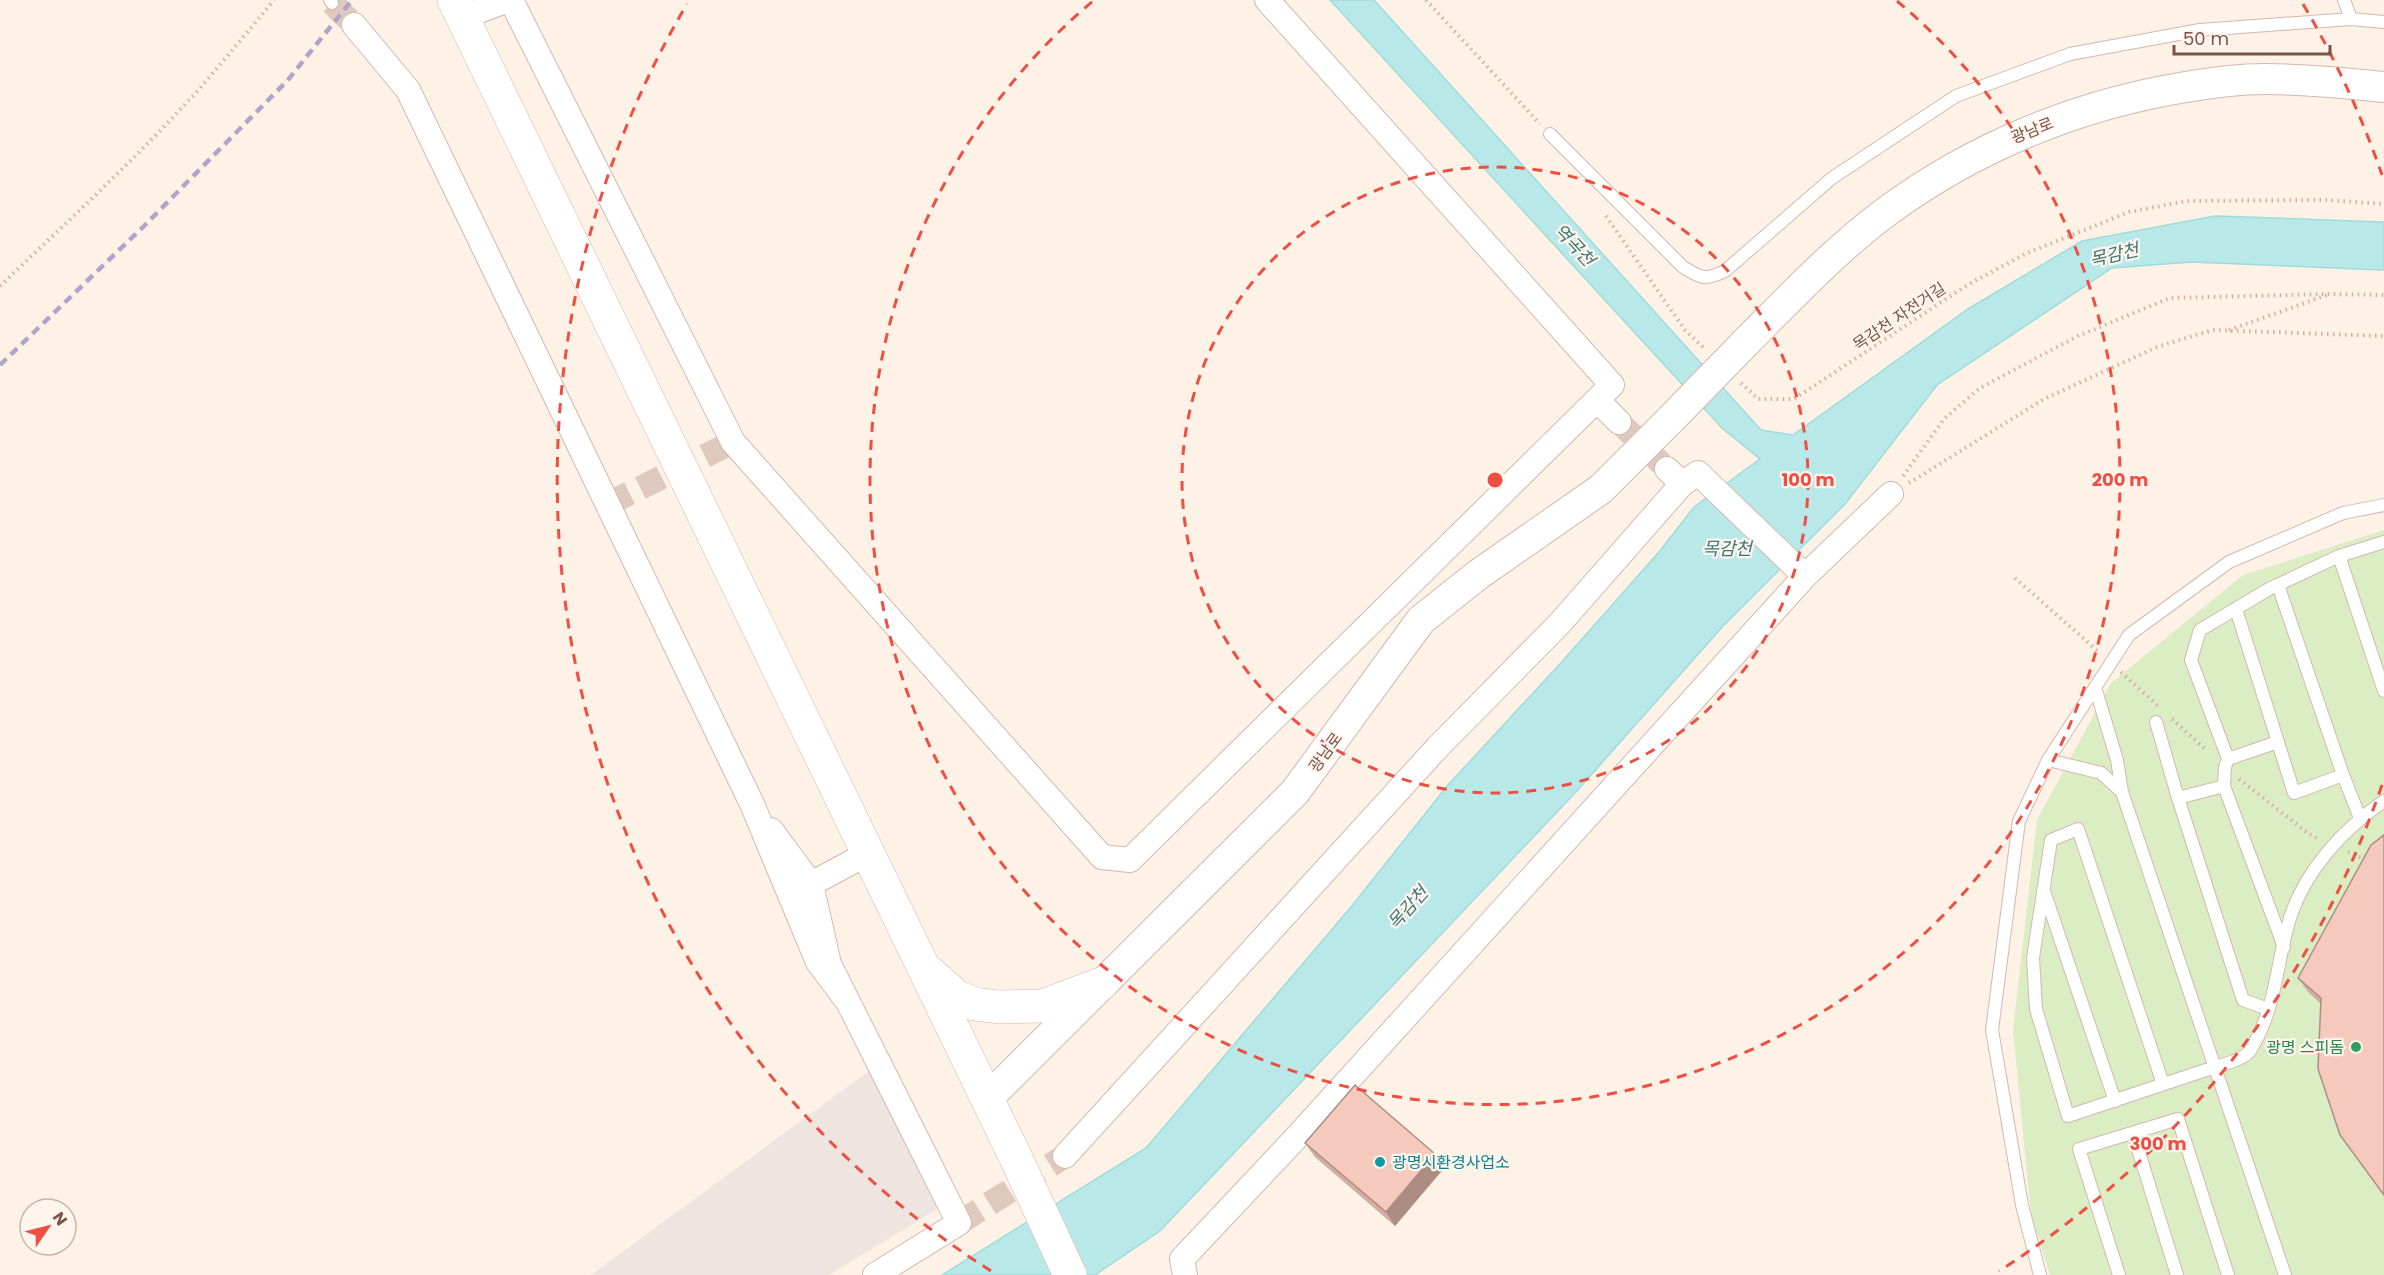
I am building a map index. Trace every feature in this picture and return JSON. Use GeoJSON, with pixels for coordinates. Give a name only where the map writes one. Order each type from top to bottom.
{"type":"FeatureCollection","features":[{"type":"Feature","properties":{"kind":"main road"},"geometry":{"type":"LineString","coordinates":[[459,8],[1015,1156],[1070,1275]]}},
{"type":"Feature","properties":{"kind":"main road"},"geometry":{"type":"LineString","coordinates":[[921,964],[957,997],[975,1004],[999,1007],[1043,1006],[1101,984]]}},
{"type":"Feature","properties":{"kind":"street"},"geometry":{"type":"LineString","coordinates":[[459,8],[510,0],[733,442],[1102,857],[1130,860],[1612,386],[1267,0]]}},
{"type":"Feature","properties":{"kind":"street"},"geometry":{"type":"LineString","coordinates":[[354,25],[408,90],[752,804],[818,962],[848,1002]]}},
{"type":"Feature","properties":{"kind":"street","name":"광남로"},"geometry":{"type":"LineString","coordinates":[[987,1099],[1295,792],[1421,620],[1479,573],[1601,489],[1827,262],[1885,213],[1916,191],[1971,158],[2033,129],[2070,115],[2148,93],[2229,81],[2265,79],[2384,87]]}},
{"type":"Feature","properties":{"kind":"street"},"geometry":{"type":"LineString","coordinates":[[1597,400],[1619,422]]}},
{"type":"Feature","properties":{"kind":"street"},"geometry":{"type":"LineString","coordinates":[[1065,1155],[1428,757],[1561,622],[1682,475],[1805,576]]}},
{"type":"Feature","properties":{"kind":"street"},"geometry":{"type":"LineString","coordinates":[[1185,1275],[1182,1259],[1311,1122],[1805,576],[1891,494]]}},
{"type":"Feature","properties":{"kind":"street"},"geometry":{"type":"LineString","coordinates":[[752,804],[811,884],[829,964],[959,1223],[875,1275]]}},
{"type":"Feature","properties":{"kind":"street"},"geometry":{"type":"LineString","coordinates":[[811,884],[867,854]]}},
{"type":"Feature","properties":{"kind":"lane"},"geometry":{"type":"LineString","coordinates":[[2344,0],[2351,19]]}},
{"type":"Feature","properties":{"kind":"lane"},"geometry":{"type":"LineString","coordinates":[[1550,134],[1683,267],[1701,278],[1713,277],[1725,271],[1832,178],[1956,96],[2070,54],[2200,30],[2351,19],[2384,22]]}},
{"type":"Feature","properties":{"kind":"lane"},"geometry":{"type":"LineString","coordinates":[[2040,1275],[2022,1205],[1992,1030],[2019,821],[2048,760],[2129,634],[2229,562],[2343,513],[2384,505]]}},
{"type":"Feature","properties":{"kind":"lane"},"geometry":{"type":"LineString","coordinates":[[2284,948],[2224,786],[2226,763],[2191,660],[2200,630],[2278,585],[2339,556],[2384,542]]}},
{"type":"Feature","properties":{"kind":"lane"},"geometry":{"type":"LineString","coordinates":[[2339,556],[2384,691]]}},
{"type":"Feature","properties":{"kind":"lane"},"geometry":{"type":"LineString","coordinates":[[2278,585],[2360,818]]}},
{"type":"Feature","properties":{"kind":"lane"},"geometry":{"type":"LineString","coordinates":[[2236,609],[2294,793],[2343,775]]}},
{"type":"Feature","properties":{"kind":"lane"},"geometry":{"type":"LineString","coordinates":[[2095,687],[2117,760],[2122,792],[2285,1275]]}},
{"type":"Feature","properties":{"kind":"lane"},"geometry":{"type":"LineString","coordinates":[[2156,722],[2243,1000],[2268,1009]]}},
{"type":"Feature","properties":{"kind":"lane"},"geometry":{"type":"LineString","coordinates":[[2226,763],[2278,742]]}},
{"type":"Feature","properties":{"kind":"lane"},"geometry":{"type":"LineString","coordinates":[[2048,760],[2101,773],[2122,792]]}},
{"type":"Feature","properties":{"kind":"lane"},"geometry":{"type":"LineString","coordinates":[[2178,798],[2224,786]]}},
{"type":"Feature","properties":{"kind":"lane"},"geometry":{"type":"LineString","coordinates":[[2163,1084],[2078,829],[2051,840],[2033,958],[2036,1009],[2068,1116],[2215,1067],[2248,1054],[2264,1026],[2291,916],[2311,872],[2360,818],[2384,801]]}},
{"type":"Feature","properties":{"kind":"lane"},"geometry":{"type":"LineString","coordinates":[[2044,889],[2115,1101]]}},
{"type":"Feature","properties":{"kind":"lane"},"geometry":{"type":"LineString","coordinates":[[2119,1275],[2079,1149],[2178,1119],[2228,1275]]}},
{"type":"Feature","properties":{"kind":"lane"},"geometry":{"type":"LineString","coordinates":[[2133,1133],[2177,1275]]}},
{"type":"Feature","properties":{"kind":"path"},"geometry":{"type":"LineString","coordinates":[[0,286],[89,202],[200,88],[274,0]]}},
{"type":"Feature","properties":{"kind":"path"},"geometry":{"type":"LineString","coordinates":[[1426,0],[1550,134]]}},
{"type":"Feature","properties":{"kind":"path","name":"목감천 자전거길"},"geometry":{"type":"LineString","coordinates":[[1734,376],[1758,399],[1794,399],[1969,284],[2027,253],[2129,212],[2187,201],[2326,200],[2384,204]]}},
{"type":"Feature","properties":{"kind":"path"},"geometry":{"type":"LineString","coordinates":[[1604,212],[1685,330],[1709,353]]}},
{"type":"Feature","properties":{"kind":"path"},"geometry":{"type":"LineString","coordinates":[[2226,331],[2330,294]]}},
{"type":"Feature","properties":{"kind":"path"},"geometry":{"type":"LineString","coordinates":[[1891,494],[1944,419],[1980,388],[2078,336],[2170,298],[2384,295]]}},
{"type":"Feature","properties":{"kind":"path"},"geometry":{"type":"LineString","coordinates":[[1891,494],[2044,399],[2157,347],[2213,330],[2384,336]]}},
{"type":"Feature","properties":{"kind":"path"},"geometry":{"type":"LineString","coordinates":[[2015,578],[2308,834],[2328,843]]}},
{"type":"Feature","properties":{"kind":"path"},"geometry":{"type":"LineString","coordinates":[[2338,847],[2377,865]]}},
{"type":"Feature","properties":{"kind":"shaded area"},"geometry":{"type":"Polygon","coordinates":[[[869,1071],[939,1208],[829,1275],[591,1275],[869,1071]]]}},
{"type":"Feature","properties":{"kind":"green space"},"geometry":{"type":"Polygon","coordinates":[[[2384,530],[2384,1275],[2050,1275],[2031,1215],[2013,1030],[2037,820],[2111,683],[2243,575],[2384,530]]]}},
{"type":"Feature","properties":{"kind":"water","name":"목감천"},"geometry":{"type":"Polygon","coordinates":[[[1330,0],[1374,0],[1761,430],[1793,435],[1968,309],[2082,241],[2215,216],[2384,222],[2384,270],[2192,262],[2112,268],[1937,385],[1845,504],[1724,625],[1575,793],[1160,1231],[1095,1275],[942,1275],[1146,1148],[1351,907],[1448,785],[1659,552],[1694,507],[1760,459],[1722,428],[1330,0]]]}},
{"type":"Feature","properties":{"kind":"building","name":"광명 스피돔"},"geometry":{"type":"Polygon","coordinates":[[[2384,835],[2384,1195],[2340,1135],[2318,1069],[2321,998],[2298,978],[2371,845],[2384,835]]]}},
{"type":"Feature","properties":{"kind":"building","name":"광명시환경사업소"},"geometry":{"type":"Polygon","coordinates":[[[1355,1085],[1435,1154],[1386,1212],[1305,1143],[1355,1085]]]}},
{"type":"Feature","properties":{"kind":"tunnel"},"geometry":{"type":"LineString","coordinates":[[332,3],[354,25]]}},
{"type":"Feature","properties":{"kind":"tunnel"},"geometry":{"type":"LineString","coordinates":[[1619,422],[1667,469]]}},
{"type":"Feature","properties":{"kind":"tunnel"},"geometry":{"type":"LineString","coordinates":[[608,504],[733,442]]}},
{"type":"Feature","properties":{"kind":"tunnel"},"geometry":{"type":"LineString","coordinates":[[959,1223],[1065,1156]]}},
{"type":"Feature","properties":{"kind":"railway"},"geometry":{"type":"LineString","coordinates":[[0,365],[143,227],[287,81],[352,0]]}},
{"type":"Feature","properties":{"kind":"place","name":"광명 스피돔"},"geometry":{"type":"Point","coordinates":[2356,1047]}},
{"type":"Feature","properties":{"kind":"place","name":"광명시환경사업소"},"geometry":{"type":"Point","coordinates":[1380,1162]}},
{"type":"Feature","properties":{"kind":"water label","name":"역곡천"},"geometry":{"type":"Point","coordinates":[1574,245]}}]}
